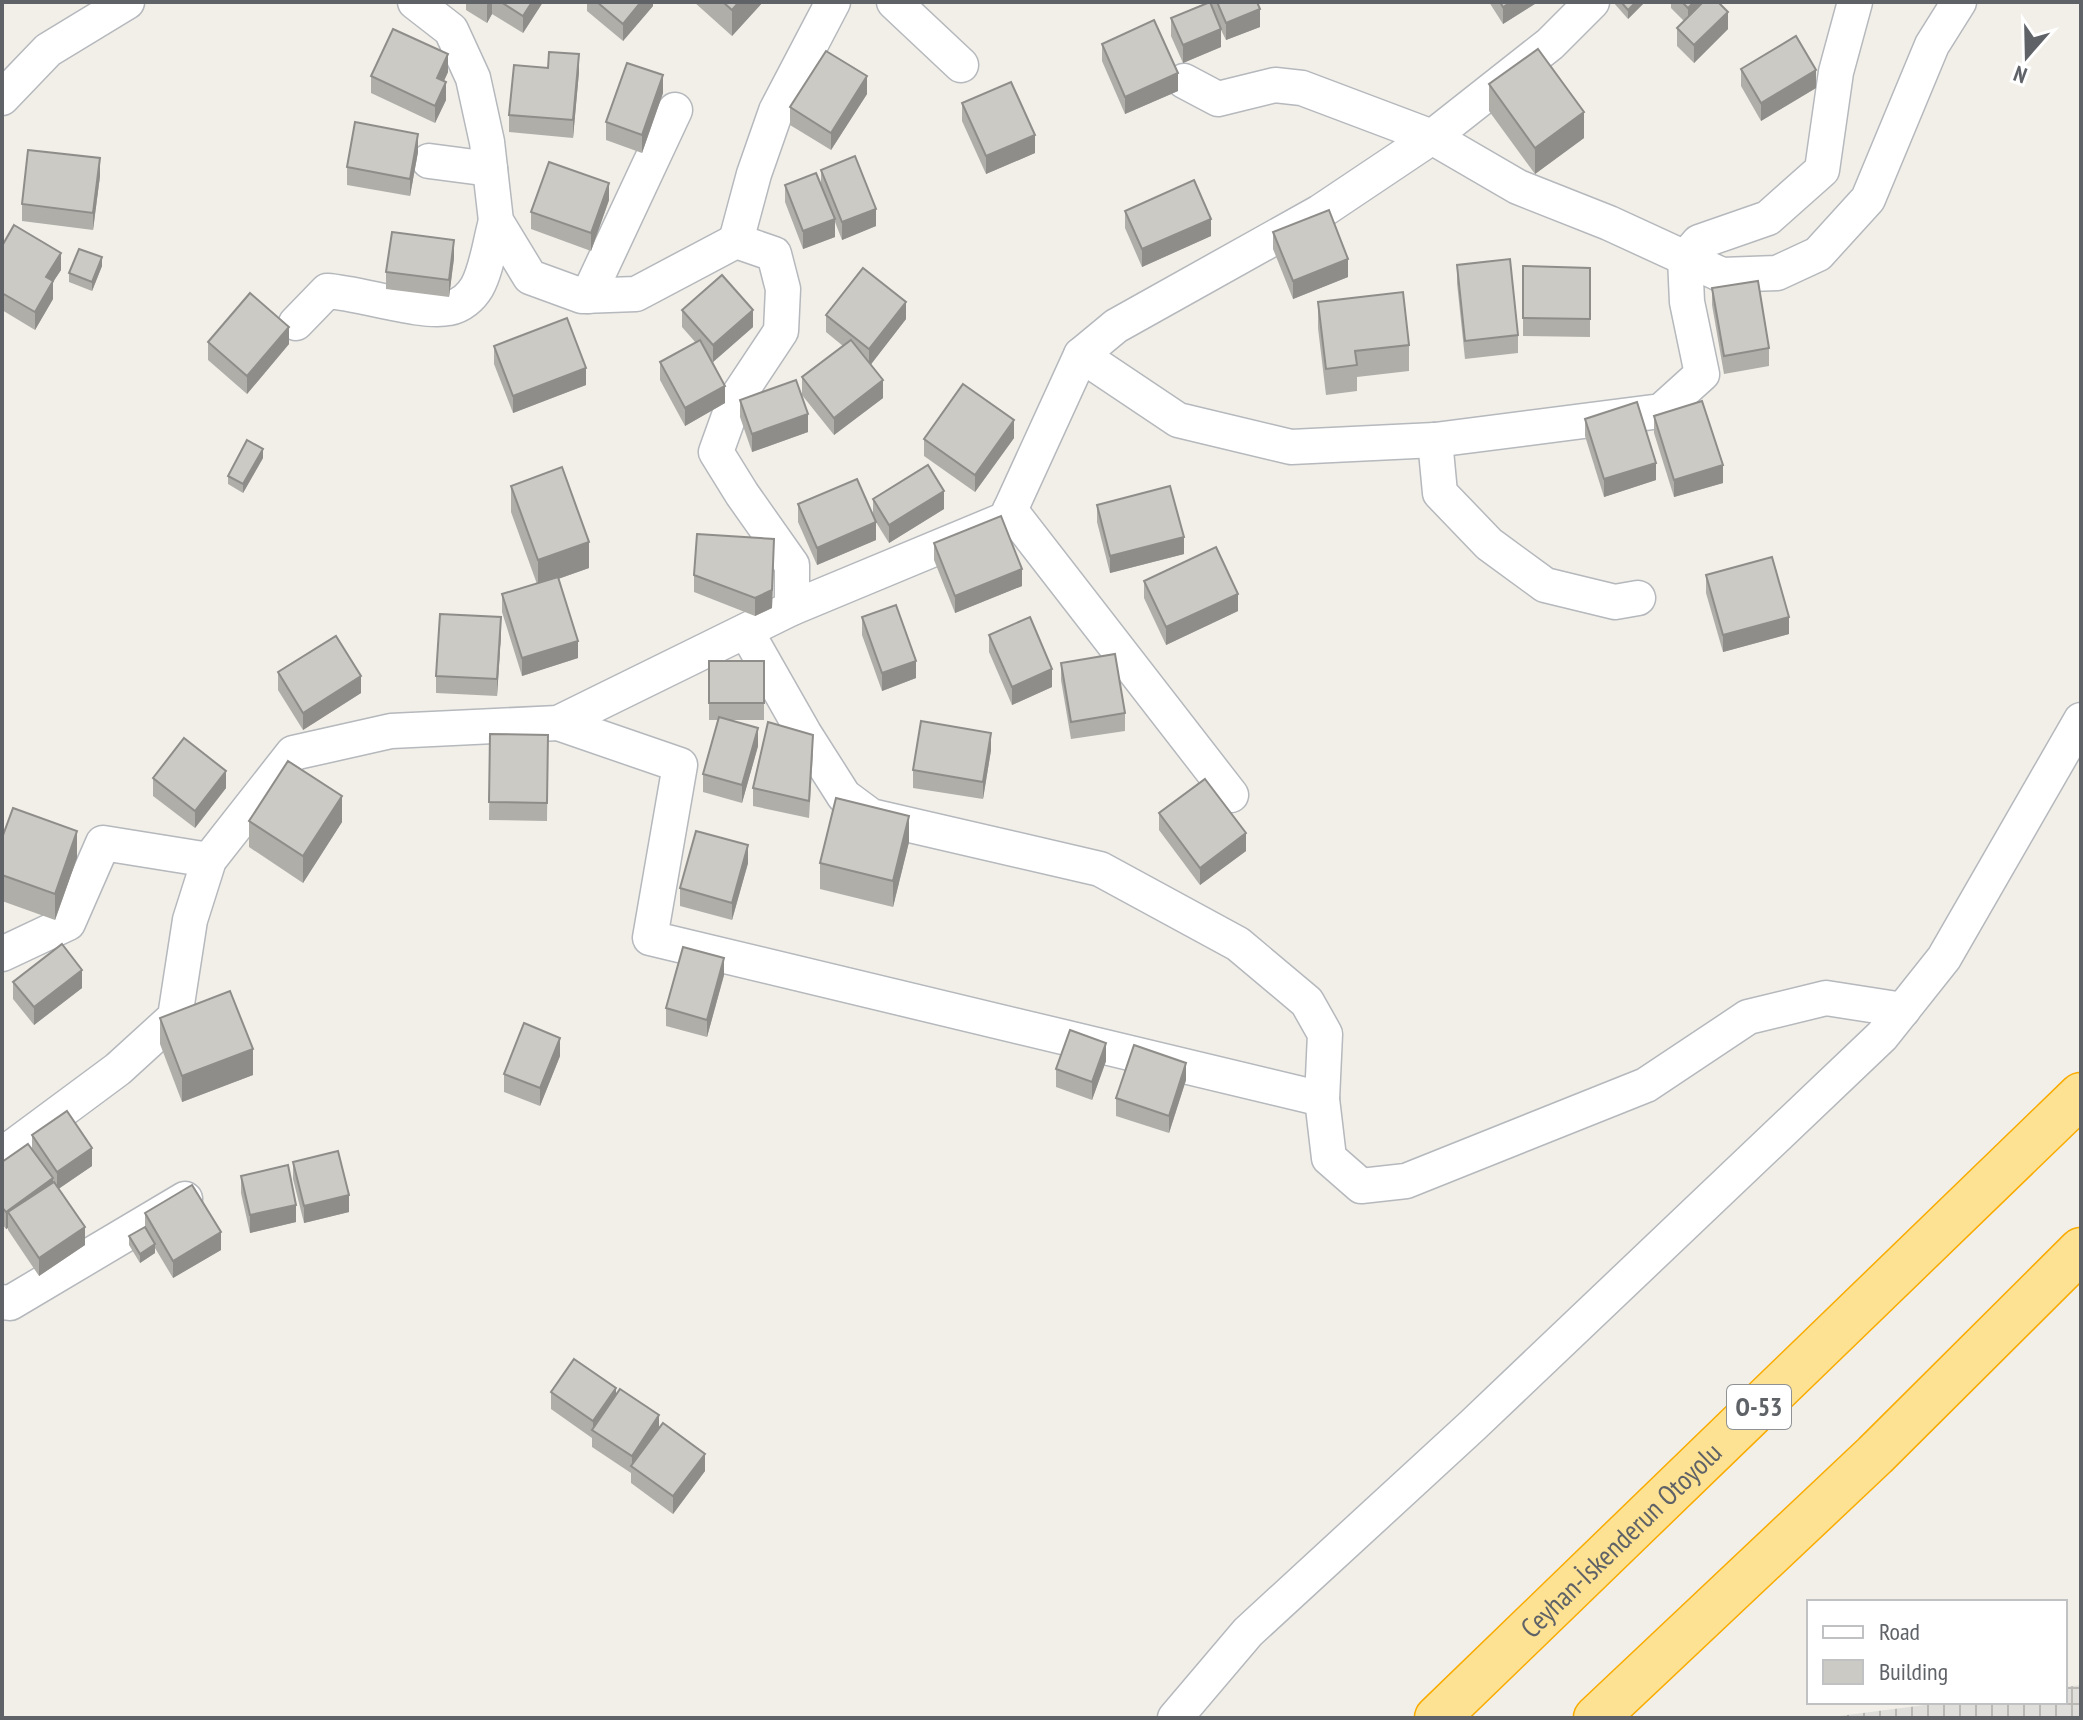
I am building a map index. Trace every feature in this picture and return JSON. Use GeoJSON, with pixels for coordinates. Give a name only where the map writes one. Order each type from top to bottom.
{"type":"FeatureCollection","features":[{"type":"Feature","properties":{"kind":"highway","name":"Ceyhan-İskenderun Otoyolu"},"geometry":{"type":"LineString","coordinates":[[1437,1718],[2081,1095]]}},
{"type":"Feature","properties":{"kind":"highway"},"geometry":{"type":"LineString","coordinates":[[1621,1718],[1875,1455],[2081,1250]]}},
{"type":"Feature","properties":{"kind":"highway"},"geometry":{"type":"LineString","coordinates":[[1596,1718],[1875,1455]]}},
{"type":"Feature","properties":{"kind":"street"},"geometry":{"type":"LineString","coordinates":[[2,98],[48,50],[127,2]]}},
{"type":"Feature","properties":{"kind":"street"},"geometry":{"type":"LineString","coordinates":[[736,241],[754,174],[776,111],[833,2]]}},
{"type":"Feature","properties":{"kind":"street"},"geometry":{"type":"LineString","coordinates":[[894,2],[961,65]]}},
{"type":"Feature","properties":{"kind":"street"},"geometry":{"type":"LineString","coordinates":[[558,723],[792,608],[1006,519],[1081,355],[1116,326],[1320,212],[1432,137],[1550,44],[1592,2]]}},
{"type":"Feature","properties":{"kind":"street"},"geometry":{"type":"LineString","coordinates":[[1081,355],[1178,420],[1291,447],[1435,440],[1661,411],[1702,374],[1687,302],[1685,258],[1699,242],[1768,218],[1822,170],[1836,72],[1855,2]]}},
{"type":"Feature","properties":{"kind":"street"},"geometry":{"type":"LineString","coordinates":[[1184,81],[1218,99],[1275,85],[1302,88],[1432,137],[1518,187],[1609,223],[1722,275],[1777,273],[1818,254],[1868,199],[1932,45],[1959,2]]}},
{"type":"Feature","properties":{"kind":"street"},"geometry":{"type":"LineString","coordinates":[[296,323],[327,291],[347,292],[430,309],[450,308],[467,300],[478,285],[496,221],[473,78],[451,30],[421,4]]}},
{"type":"Feature","properties":{"kind":"street"},"geometry":{"type":"LineString","coordinates":[[588,296],[675,110]]}},
{"type":"Feature","properties":{"kind":"street"},"geometry":{"type":"LineString","coordinates":[[429,161],[490,169]]}},
{"type":"Feature","properties":{"kind":"street"},"geometry":{"type":"LineString","coordinates":[[496,221],[530,277],[582,296],[636,294],[736,241],[774,254],[783,289],[781,331],[734,402],[716,452],[792,565],[792,608]]}},
{"type":"Feature","properties":{"kind":"street"},"geometry":{"type":"LineString","coordinates":[[1435,440],[1440,493],[1489,544],[1545,585],[1615,602],[1638,598]]}},
{"type":"Feature","properties":{"kind":"street"},"geometry":{"type":"LineString","coordinates":[[1010,510],[1231,795]]}},
{"type":"Feature","properties":{"kind":"street"},"geometry":{"type":"LineString","coordinates":[[746,631],[844,796],[871,816],[1100,869],[1238,944],[1307,1002],[1325,1034],[1322,1099],[1329,1158],[1361,1186],[1406,1181],[1646,1085],[1748,1017],[1826,998],[1903,1010]]}},
{"type":"Feature","properties":{"kind":"street"},"geometry":{"type":"LineString","coordinates":[[1175,1718],[1248,1632],[1609,1296],[1882,1036],[1944,958],[2081,720]]}},
{"type":"Feature","properties":{"kind":"street"},"geometry":{"type":"LineString","coordinates":[[2,1155],[118,1069],[175,1017],[190,920],[209,860],[293,753],[391,731],[558,723],[680,765],[650,938],[1322,1099]]}},
{"type":"Feature","properties":{"kind":"street"},"geometry":{"type":"LineString","coordinates":[[2,954],[68,923],[103,843],[209,860]]}},
{"type":"Feature","properties":{"kind":"street"},"geometry":{"type":"LineString","coordinates":[[2,1302],[10,1303],[189,1197]]}},
{"type":"Feature","properties":{"kind":"shaded area"},"geometry":{"type":"Polygon","coordinates":[[[2081,1685],[2081,1718],[1824,1718],[1932,1704],[2067,1704],[2067,1687],[2081,1685]]]}},
{"type":"Feature","properties":{"kind":"building"},"geometry":{"type":"Polygon","coordinates":[[[501,2],[532,2],[523,16],[501,2]]]}},
{"type":"Feature","properties":{"kind":"building"},"geometry":{"type":"Polygon","coordinates":[[[597,2],[641,2],[623,24],[597,2]]]}},
{"type":"Feature","properties":{"kind":"building"},"geometry":{"type":"Polygon","coordinates":[[[723,2],[739,2],[732,10],[723,2]]]}},
{"type":"Feature","properties":{"kind":"building"},"geometry":{"type":"Polygon","coordinates":[[[1210,2],[1221,29],[1183,45],[1171,18],[1210,2]]]}},
{"type":"Feature","properties":{"kind":"building"},"geometry":{"type":"Polygon","coordinates":[[[1217,2],[1257,2],[1260,9],[1226,23],[1217,2]]]}},
{"type":"Feature","properties":{"kind":"building"},"geometry":{"type":"Polygon","coordinates":[[[1621,2],[1636,2],[1628,10],[1621,2]]]}},
{"type":"Feature","properties":{"kind":"building"},"geometry":{"type":"Polygon","coordinates":[[[1703,2],[1718,2],[1728,12],[1694,45],[1677,28],[1703,2]]]}},
{"type":"Feature","properties":{"kind":"building"},"geometry":{"type":"Polygon","coordinates":[[[1154,20],[1178,73],[1125,97],[1102,44],[1154,20]]]}},
{"type":"Feature","properties":{"kind":"building"},"geometry":{"type":"Polygon","coordinates":[[[393,29],[448,54],[437,78],[446,82],[435,106],[371,76],[393,29]]]}},
{"type":"Feature","properties":{"kind":"building"},"geometry":{"type":"Polygon","coordinates":[[[1796,36],[1816,70],[1761,103],[1741,69],[1796,36]]]}},
{"type":"Feature","properties":{"kind":"building"},"geometry":{"type":"Polygon","coordinates":[[[1538,49],[1584,112],[1535,148],[1489,84],[1538,49]]]}},
{"type":"Feature","properties":{"kind":"building"},"geometry":{"type":"Polygon","coordinates":[[[826,51],[867,76],[831,133],[790,107],[826,51]]]}},
{"type":"Feature","properties":{"kind":"building"},"geometry":{"type":"Polygon","coordinates":[[[549,52],[579,54],[573,120],[509,115],[514,65],[548,68],[549,52]]]}},
{"type":"Feature","properties":{"kind":"building"},"geometry":{"type":"Polygon","coordinates":[[[627,63],[663,75],[642,135],[606,122],[627,63]]]}},
{"type":"Feature","properties":{"kind":"building"},"geometry":{"type":"Polygon","coordinates":[[[1011,82],[1035,135],[986,156],[962,103],[1011,82]]]}},
{"type":"Feature","properties":{"kind":"building"},"geometry":{"type":"Polygon","coordinates":[[[355,122],[418,134],[410,179],[347,167],[355,122]]]}},
{"type":"Feature","properties":{"kind":"building"},"geometry":{"type":"Polygon","coordinates":[[[28,150],[100,158],[93,213],[22,204],[28,150]]]}},
{"type":"Feature","properties":{"kind":"building"},"geometry":{"type":"Polygon","coordinates":[[[855,156],[876,209],[842,222],[821,170],[855,156]]]}},
{"type":"Feature","properties":{"kind":"building"},"geometry":{"type":"Polygon","coordinates":[[[549,162],[609,183],[591,233],[531,212],[549,162]]]}},
{"type":"Feature","properties":{"kind":"building"},"geometry":{"type":"Polygon","coordinates":[[[816,173],[835,219],[803,231],[785,185],[816,173]]]}},
{"type":"Feature","properties":{"kind":"building"},"geometry":{"type":"Polygon","coordinates":[[[1194,180],[1211,219],[1142,249],[1125,211],[1194,180]]]}},
{"type":"Feature","properties":{"kind":"building"},"geometry":{"type":"Polygon","coordinates":[[[1329,210],[1348,259],[1293,281],[1273,232],[1329,210]]]}},
{"type":"Feature","properties":{"kind":"building"},"geometry":{"type":"Polygon","coordinates":[[[14,225],[61,253],[46,277],[53,281],[35,312],[2,293],[2,246],[14,225]]]}},
{"type":"Feature","properties":{"kind":"building"},"geometry":{"type":"Polygon","coordinates":[[[392,232],[454,240],[449,280],[386,272],[392,232]]]}},
{"type":"Feature","properties":{"kind":"building"},"geometry":{"type":"Polygon","coordinates":[[[79,249],[102,257],[92,282],[69,273],[79,249]]]}},
{"type":"Feature","properties":{"kind":"building"},"geometry":{"type":"Polygon","coordinates":[[[1510,259],[1518,335],[1465,341],[1457,265],[1510,259]]]}},
{"type":"Feature","properties":{"kind":"building"},"geometry":{"type":"Polygon","coordinates":[[[1523,266],[1590,268],[1590,319],[1523,318],[1523,266]]]}},
{"type":"Feature","properties":{"kind":"building"},"geometry":{"type":"Polygon","coordinates":[[[863,268],[906,302],[869,349],[826,315],[863,268]]]}},
{"type":"Feature","properties":{"kind":"building"},"geometry":{"type":"Polygon","coordinates":[[[722,275],[753,310],[713,345],[682,310],[722,275]]]}},
{"type":"Feature","properties":{"kind":"building"},"geometry":{"type":"Polygon","coordinates":[[[1758,281],[1769,348],[1724,356],[1712,288],[1758,281]]]}},
{"type":"Feature","properties":{"kind":"building"},"geometry":{"type":"Polygon","coordinates":[[[1403,292],[1409,345],[1355,351],[1357,365],[1326,369],[1318,302],[1403,292]]]}},
{"type":"Feature","properties":{"kind":"building"},"geometry":{"type":"Polygon","coordinates":[[[250,293],[289,327],[247,376],[208,342],[250,293]]]}},
{"type":"Feature","properties":{"kind":"building"},"geometry":{"type":"Polygon","coordinates":[[[567,318],[586,368],[513,396],[494,346],[567,318]]]}},
{"type":"Feature","properties":{"kind":"building"},"geometry":{"type":"Polygon","coordinates":[[[700,340],[725,386],[685,408],[660,362],[700,340]]]}},
{"type":"Feature","properties":{"kind":"building"},"geometry":{"type":"Polygon","coordinates":[[[851,340],[883,380],[834,418],[802,377],[851,340]]]}},
{"type":"Feature","properties":{"kind":"building"},"geometry":{"type":"Polygon","coordinates":[[[796,380],[808,414],[752,434],[740,400],[796,380]]]}},
{"type":"Feature","properties":{"kind":"building"},"geometry":{"type":"Polygon","coordinates":[[[963,384],[1014,420],[975,475],[924,439],[963,384]]]}},
{"type":"Feature","properties":{"kind":"building"},"geometry":{"type":"Polygon","coordinates":[[[1702,401],[1723,465],[1674,480],[1654,416],[1702,401]]]}},
{"type":"Feature","properties":{"kind":"building"},"geometry":{"type":"Polygon","coordinates":[[[1637,402],[1656,463],[1604,479],[1585,419],[1637,402]]]}},
{"type":"Feature","properties":{"kind":"building"},"geometry":{"type":"Polygon","coordinates":[[[247,440],[263,449],[243,484],[228,476],[247,440]]]}},
{"type":"Feature","properties":{"kind":"building"},"geometry":{"type":"Polygon","coordinates":[[[928,465],[944,491],[889,525],[873,499],[928,465]]]}},
{"type":"Feature","properties":{"kind":"building"},"geometry":{"type":"Polygon","coordinates":[[[562,467],[589,542],[538,560],[511,486],[562,467]]]}},
{"type":"Feature","properties":{"kind":"building"},"geometry":{"type":"Polygon","coordinates":[[[857,479],[876,522],[817,548],[798,504],[857,479]]]}},
{"type":"Feature","properties":{"kind":"building"},"geometry":{"type":"Polygon","coordinates":[[[1170,486],[1184,537],[1110,556],[1097,505],[1170,486]]]}},
{"type":"Feature","properties":{"kind":"building"},"geometry":{"type":"Polygon","coordinates":[[[1001,516],[1022,569],[955,596],[934,543],[1001,516]]]}},
{"type":"Feature","properties":{"kind":"building"},"geometry":{"type":"Polygon","coordinates":[[[697,534],[774,539],[772,590],[755,598],[694,575],[697,534]]]}},
{"type":"Feature","properties":{"kind":"building"},"geometry":{"type":"Polygon","coordinates":[[[1216,547],[1238,594],[1166,627],[1144,581],[1216,547]]]}},
{"type":"Feature","properties":{"kind":"building"},"geometry":{"type":"Polygon","coordinates":[[[1772,557],[1789,617],[1723,635],[1706,575],[1772,557]]]}},
{"type":"Feature","properties":{"kind":"building"},"geometry":{"type":"Polygon","coordinates":[[[558,577],[578,641],[522,658],[502,594],[558,577]]]}},
{"type":"Feature","properties":{"kind":"building"},"geometry":{"type":"Polygon","coordinates":[[[896,605],[916,661],[882,673],[862,617],[896,605]]]}},
{"type":"Feature","properties":{"kind":"building"},"geometry":{"type":"Polygon","coordinates":[[[440,614],[501,617],[497,679],[436,676],[440,614]]]}},
{"type":"Feature","properties":{"kind":"building"},"geometry":{"type":"Polygon","coordinates":[[[1030,617],[1052,669],[1012,687],[989,635],[1030,617]]]}},
{"type":"Feature","properties":{"kind":"building"},"geometry":{"type":"Polygon","coordinates":[[[336,636],[361,676],[303,713],[278,672],[336,636]]]}},
{"type":"Feature","properties":{"kind":"building"},"geometry":{"type":"Polygon","coordinates":[[[1115,654],[1125,713],[1071,722],[1061,663],[1115,654]]]}},
{"type":"Feature","properties":{"kind":"building"},"geometry":{"type":"Polygon","coordinates":[[[709,661],[764,661],[764,703],[709,703],[709,661]]]}},
{"type":"Feature","properties":{"kind":"building"},"geometry":{"type":"Polygon","coordinates":[[[719,717],[758,728],[742,785],[703,774],[719,717]]]}},
{"type":"Feature","properties":{"kind":"building"},"geometry":{"type":"Polygon","coordinates":[[[921,721],[991,733],[983,782],[913,770],[921,721]]]}},
{"type":"Feature","properties":{"kind":"building"},"geometry":{"type":"Polygon","coordinates":[[[768,722],[813,735],[809,801],[753,788],[768,722]]]}},
{"type":"Feature","properties":{"kind":"building"},"geometry":{"type":"Polygon","coordinates":[[[490,734],[548,735],[547,803],[489,802],[490,734]]]}},
{"type":"Feature","properties":{"kind":"building"},"geometry":{"type":"Polygon","coordinates":[[[184,738],[226,771],[195,811],[153,778],[184,738]]]}},
{"type":"Feature","properties":{"kind":"building"},"geometry":{"type":"Polygon","coordinates":[[[288,761],[342,796],[303,856],[249,821],[288,761]]]}},
{"type":"Feature","properties":{"kind":"building"},"geometry":{"type":"Polygon","coordinates":[[[1205,779],[1246,833],[1200,868],[1159,813],[1205,779]]]}},
{"type":"Feature","properties":{"kind":"building"},"geometry":{"type":"Polygon","coordinates":[[[836,798],[909,816],[893,881],[820,863],[836,798]]]}},
{"type":"Feature","properties":{"kind":"building"},"geometry":{"type":"Polygon","coordinates":[[[13,808],[77,831],[55,894],[2,875],[2,838],[13,808]]]}},
{"type":"Feature","properties":{"kind":"building"},"geometry":{"type":"Polygon","coordinates":[[[696,831],[748,845],[732,903],[680,888],[696,831]]]}},
{"type":"Feature","properties":{"kind":"building"},"geometry":{"type":"Polygon","coordinates":[[[62,944],[82,970],[34,1007],[13,982],[62,944]]]}},
{"type":"Feature","properties":{"kind":"building"},"geometry":{"type":"Polygon","coordinates":[[[683,947],[724,958],[707,1020],[666,1008],[683,947]]]}},
{"type":"Feature","properties":{"kind":"building"},"geometry":{"type":"Polygon","coordinates":[[[230,991],[253,1049],[182,1076],[160,1018],[230,991]]]}},
{"type":"Feature","properties":{"kind":"building"},"geometry":{"type":"Polygon","coordinates":[[[524,1023],[560,1038],[540,1088],[504,1074],[524,1023]]]}},
{"type":"Feature","properties":{"kind":"building"},"geometry":{"type":"Polygon","coordinates":[[[1070,1030],[1106,1043],[1092,1082],[1056,1069],[1070,1030]]]}},
{"type":"Feature","properties":{"kind":"building"},"geometry":{"type":"Polygon","coordinates":[[[1134,1045],[1186,1063],[1169,1116],[1116,1098],[1134,1045]]]}},
{"type":"Feature","properties":{"kind":"building"},"geometry":{"type":"Polygon","coordinates":[[[67,1111],[92,1148],[57,1172],[32,1135],[67,1111]]]}},
{"type":"Feature","properties":{"kind":"building"},"geometry":{"type":"Polygon","coordinates":[[[28,1144],[53,1178],[6,1212],[2,1207],[2,1162],[28,1144]]]}},
{"type":"Feature","properties":{"kind":"building"},"geometry":{"type":"Polygon","coordinates":[[[338,1151],[349,1195],[304,1206],[293,1162],[338,1151]]]}},
{"type":"Feature","properties":{"kind":"building"},"geometry":{"type":"Polygon","coordinates":[[[288,1165],[296,1205],[250,1215],[241,1176],[288,1165]]]}},
{"type":"Feature","properties":{"kind":"building"},"geometry":{"type":"Polygon","coordinates":[[[54,1182],[85,1227],[39,1258],[8,1212],[54,1182]]]}},
{"type":"Feature","properties":{"kind":"building"},"geometry":{"type":"Polygon","coordinates":[[[192,1185],[221,1232],[173,1261],[145,1213],[192,1185]]]}},
{"type":"Feature","properties":{"kind":"building"},"geometry":{"type":"Polygon","coordinates":[[[145,1227],[155,1244],[140,1254],[129,1236],[145,1227]]]}},
{"type":"Feature","properties":{"kind":"building"},"geometry":{"type":"Polygon","coordinates":[[[574,1359],[616,1388],[593,1421],[551,1392],[574,1359]]]}},
{"type":"Feature","properties":{"kind":"building"},"geometry":{"type":"Polygon","coordinates":[[[620,1389],[659,1415],[632,1456],[592,1430],[620,1389]]]}},
{"type":"Feature","properties":{"kind":"building"},"geometry":{"type":"Polygon","coordinates":[[[663,1423],[705,1454],[673,1496],[631,1466],[663,1423]]]}}]}
